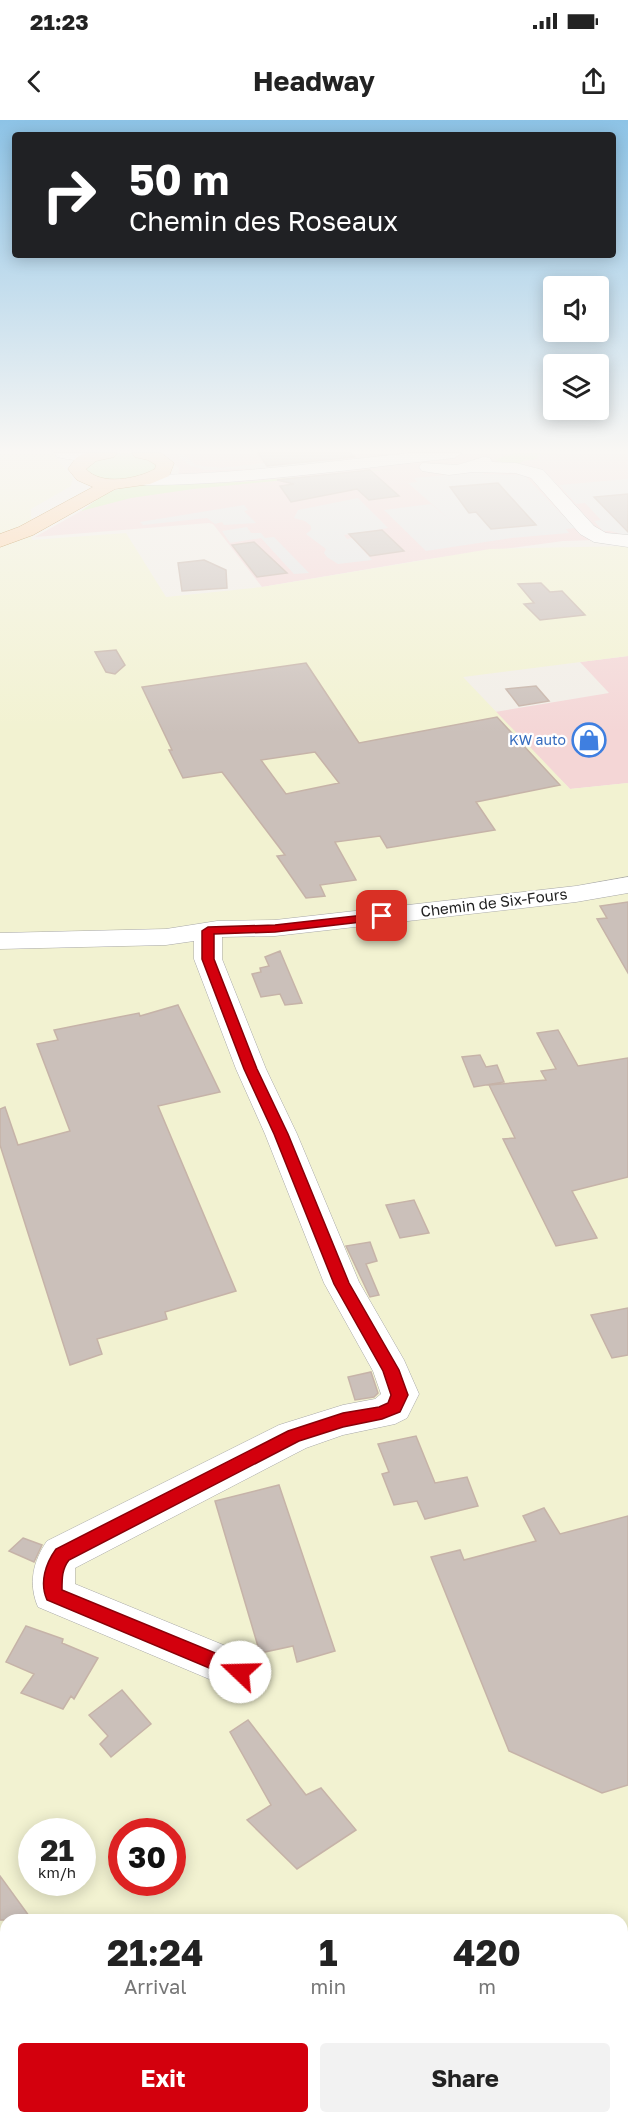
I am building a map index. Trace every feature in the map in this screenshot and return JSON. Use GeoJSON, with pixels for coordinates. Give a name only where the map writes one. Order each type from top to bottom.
{"type":"FeatureCollection","features":[{"type":"Feature","properties":{"kind":"street","name":"Chemin de Six-Fours"},"geometry":{"type":"LineString","coordinates":[[0,940],[166,937],[208,931],[275,928],[560,896],[628,885]]}},
{"type":"Feature","properties":{"kind":"street"},"geometry":{"type":"LineString","coordinates":[[208,931],[208,959],[251,1069],[281,1134],[342,1284],[391,1370],[400,1395],[394,1407],[382,1413],[343,1420],[293,1436],[62,1554],[55,1564],[53,1594],[240,1672]]}},
{"type":"Feature","properties":{"kind":"shaded area"},"geometry":{"type":"Polygon","coordinates":[[[231,547],[522,547],[422,560],[262,587],[231,547]]]}},
{"type":"Feature","properties":{"kind":"shaded area"},"geometry":{"type":"Polygon","coordinates":[[[269,547],[283,547],[309,573],[294,574],[269,547]]]}},
{"type":"Feature","properties":{"kind":"shaded area"},"geometry":{"type":"Polygon","coordinates":[[[323,547],[360,547],[372,560],[338,564],[327,557],[324,553],[326,549],[323,547]]]}},
{"type":"Feature","properties":{"kind":"shaded area"},"geometry":{"type":"Polygon","coordinates":[[[421,547],[455,547],[426,551],[421,547]]]}},
{"type":"Feature","properties":{"kind":"shaded area"},"geometry":{"type":"Polygon","coordinates":[[[628,656],[628,783],[570,789],[495,712],[609,693],[580,662],[628,656]]]}},
{"type":"Feature","properties":{"kind":"green space"},"geometry":{"type":"Polygon","coordinates":[[[0,547],[134,547],[166,597],[262,587],[490,549],[628,547],[628,656],[463,677],[570,789],[628,783],[628,1914],[0,1914],[0,547]]]}},
{"type":"Feature","properties":{"kind":"building"},"geometry":{"type":"Polygon","coordinates":[[[233,547],[259,547],[287,573],[257,577],[233,547]]]}},
{"type":"Feature","properties":{"kind":"building"},"geometry":{"type":"Polygon","coordinates":[[[361,547],[399,547],[404,551],[370,556],[361,547]]]}},
{"type":"Feature","properties":{"kind":"building"},"geometry":{"type":"Polygon","coordinates":[[[204,560],[226,570],[227,588],[182,591],[178,563],[204,560]]]}},
{"type":"Feature","properties":{"kind":"building"},"geometry":{"type":"Polygon","coordinates":[[[541,583],[550,592],[562,591],[585,615],[540,620],[524,604],[534,603],[518,584],[541,583]]]}},
{"type":"Feature","properties":{"kind":"building"},"geometry":{"type":"Polygon","coordinates":[[[116,650],[125,665],[115,674],[106,672],[95,652],[116,650]]]}},
{"type":"Feature","properties":{"kind":"building"},"geometry":{"type":"Polygon","coordinates":[[[306,663],[359,743],[497,717],[560,785],[476,802],[495,830],[387,848],[380,836],[335,842],[356,880],[320,885],[325,896],[306,898],[277,856],[285,855],[222,772],[183,778],[142,687],[306,663]],[[315,752],[261,760],[286,794],[339,783],[315,752]]]}},
{"type":"Feature","properties":{"kind":"building"},"geometry":{"type":"Polygon","coordinates":[[[536,686],[549,701],[519,706],[506,689],[536,686]]]}},
{"type":"Feature","properties":{"kind":"building"},"geometry":{"type":"Polygon","coordinates":[[[628,902],[628,973],[597,919],[607,918],[600,906],[628,902]]]}},
{"type":"Feature","properties":{"kind":"building"},"geometry":{"type":"Polygon","coordinates":[[[280,951],[302,1003],[285,1005],[280,994],[261,997],[252,974],[261,972],[260,968],[269,966],[265,957],[280,951]]]}},
{"type":"Feature","properties":{"kind":"building"},"geometry":{"type":"Polygon","coordinates":[[[178,1005],[220,1092],[158,1106],[236,1291],[165,1312],[167,1319],[97,1339],[102,1354],[70,1365],[0,1145],[0,1109],[5,1107],[18,1145],[70,1131],[37,1044],[58,1040],[54,1030],[139,1013],[140,1016],[178,1005]]]}},
{"type":"Feature","properties":{"kind":"building"},"geometry":{"type":"Polygon","coordinates":[[[558,1030],[578,1066],[628,1058],[628,1177],[572,1191],[597,1238],[556,1246],[503,1139],[515,1138],[489,1085],[546,1080],[541,1071],[556,1069],[537,1033],[558,1030]]]}},
{"type":"Feature","properties":{"kind":"building"},"geometry":{"type":"Polygon","coordinates":[[[480,1055],[486,1067],[497,1065],[504,1082],[474,1087],[462,1057],[480,1055]]]}},
{"type":"Feature","properties":{"kind":"building"},"geometry":{"type":"Polygon","coordinates":[[[414,1200],[429,1233],[400,1238],[386,1205],[414,1200]]]}},
{"type":"Feature","properties":{"kind":"building"},"geometry":{"type":"Polygon","coordinates":[[[370,1242],[377,1261],[366,1264],[379,1295],[370,1297],[346,1246],[370,1242]]]}},
{"type":"Feature","properties":{"kind":"building"},"geometry":{"type":"Polygon","coordinates":[[[628,1308],[628,1355],[612,1358],[591,1315],[628,1308]]]}},
{"type":"Feature","properties":{"kind":"building"},"geometry":{"type":"Polygon","coordinates":[[[371,1372],[378,1393],[374,1397],[355,1400],[348,1377],[371,1372]]]}},
{"type":"Feature","properties":{"kind":"building"},"geometry":{"type":"Polygon","coordinates":[[[416,1436],[435,1483],[467,1477],[478,1506],[425,1519],[417,1501],[394,1505],[382,1474],[389,1472],[378,1444],[416,1436]]]}},
{"type":"Feature","properties":{"kind":"building"},"geometry":{"type":"Polygon","coordinates":[[[279,1485],[335,1651],[297,1662],[293,1646],[260,1653],[215,1501],[279,1485]]]}},
{"type":"Feature","properties":{"kind":"building"},"geometry":{"type":"Polygon","coordinates":[[[544,1508],[560,1534],[628,1516],[628,1785],[602,1793],[509,1751],[431,1557],[460,1550],[464,1560],[536,1541],[523,1516],[544,1508]]]}},
{"type":"Feature","properties":{"kind":"building"},"geometry":{"type":"Polygon","coordinates":[[[23,1538],[42,1545],[34,1562],[9,1551],[23,1538]]]}},
{"type":"Feature","properties":{"kind":"building"},"geometry":{"type":"Polygon","coordinates":[[[26,1626],[63,1639],[62,1643],[98,1658],[74,1699],[71,1696],[63,1709],[21,1693],[34,1674],[6,1662],[26,1626]]]}},
{"type":"Feature","properties":{"kind":"building"},"geometry":{"type":"Polygon","coordinates":[[[122,1690],[151,1724],[111,1757],[100,1744],[108,1736],[89,1715],[122,1690]]]}},
{"type":"Feature","properties":{"kind":"building"},"geometry":{"type":"Polygon","coordinates":[[[248,1720],[306,1795],[321,1788],[356,1830],[297,1869],[247,1820],[271,1805],[230,1732],[248,1720]]]}},
{"type":"Feature","properties":{"kind":"building"},"geometry":{"type":"Polygon","coordinates":[[[0,1876],[28,1914],[0,1914],[0,1876]]]}},
{"type":"Feature","properties":{"kind":"place","name":"KW auto"},"geometry":{"type":"Point","coordinates":[589,740]}},
{"type":"Feature","properties":{"kind":"route"},"geometry":{"type":"LineString","coordinates":[[240,1672],[53,1594],[52,1578],[55,1564],[62,1554],[293,1436],[343,1420],[382,1413],[394,1407],[400,1395],[391,1370],[342,1284],[281,1134],[251,1069],[208,959],[208,931],[275,928],[382,916]]}}]}
